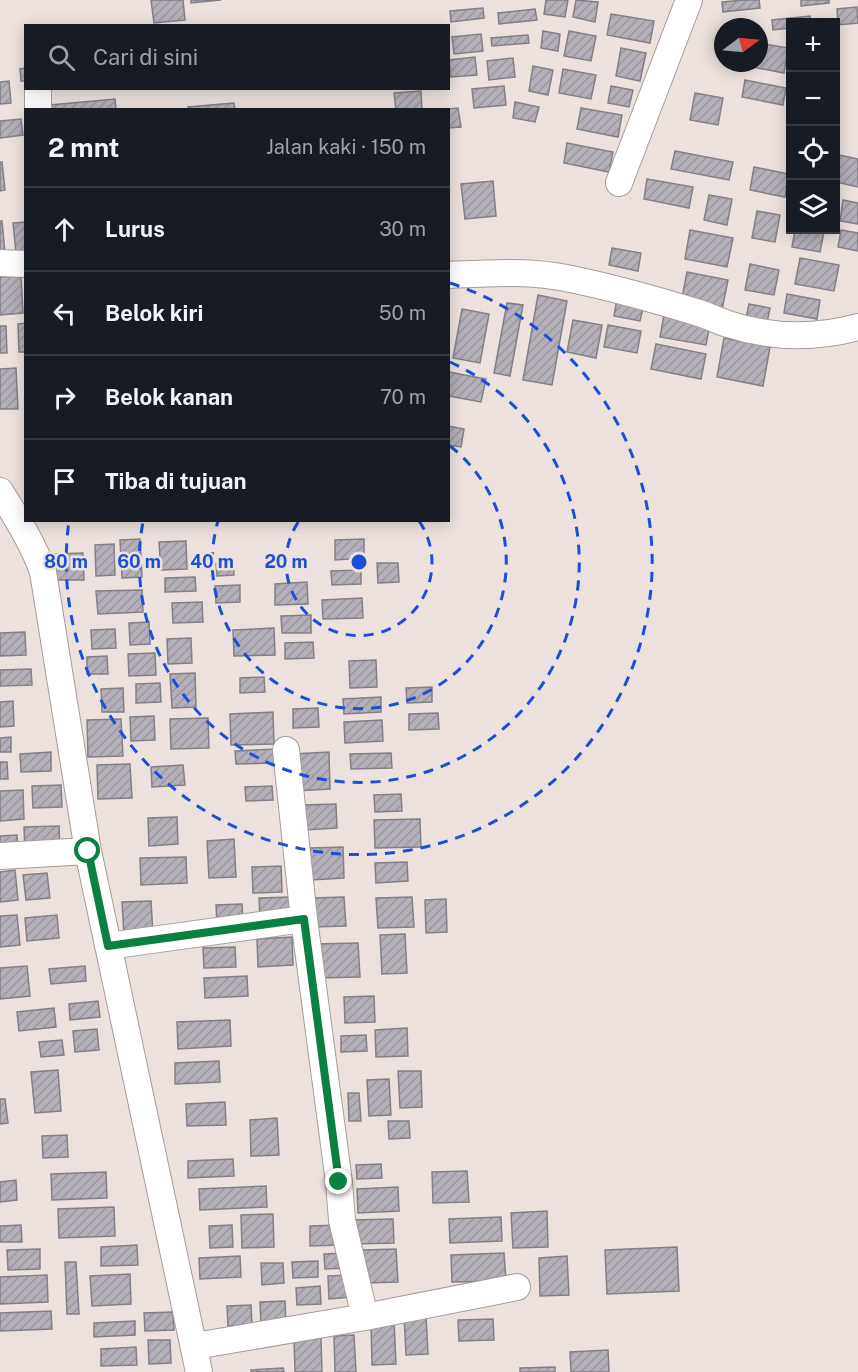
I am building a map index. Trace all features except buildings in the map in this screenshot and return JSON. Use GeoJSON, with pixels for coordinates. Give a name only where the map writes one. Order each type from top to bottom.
{"type":"FeatureCollection","features":[{"type":"Feature","properties":{"kind":"street"},"geometry":{"type":"LineString","coordinates":[[619,183],[689,0]]}},
{"type":"Feature","properties":{"kind":"street"},"geometry":{"type":"LineString","coordinates":[[38,90],[38,108]]}},
{"type":"Feature","properties":{"kind":"street"},"geometry":{"type":"LineString","coordinates":[[0,263],[24,264]]}},
{"type":"Feature","properties":{"kind":"street"},"geometry":{"type":"LineString","coordinates":[[450,275],[521,273],[569,278],[644,297],[728,324],[777,336],[809,336],[858,327]]}},
{"type":"Feature","properties":{"kind":"street"},"geometry":{"type":"LineString","coordinates":[[0,491],[26,533],[43,572],[88,851],[199,1372]]}},
{"type":"Feature","properties":{"kind":"street"},"geometry":{"type":"LineString","coordinates":[[286,750],[304,919],[342,1220],[365,1317]]}},
{"type":"Feature","properties":{"kind":"street"},"geometry":{"type":"LineString","coordinates":[[0,856],[88,851]]}},
{"type":"Feature","properties":{"kind":"street"},"geometry":{"type":"LineString","coordinates":[[108,946],[304,919]]}},
{"type":"Feature","properties":{"kind":"street"},"geometry":{"type":"LineString","coordinates":[[195,1346],[365,1317],[517,1287]]}},
{"type":"Feature","properties":{"kind":"route"},"geometry":{"type":"LineString","coordinates":[[88,851],[108,946],[304,919],[339,1182]]}}]}
